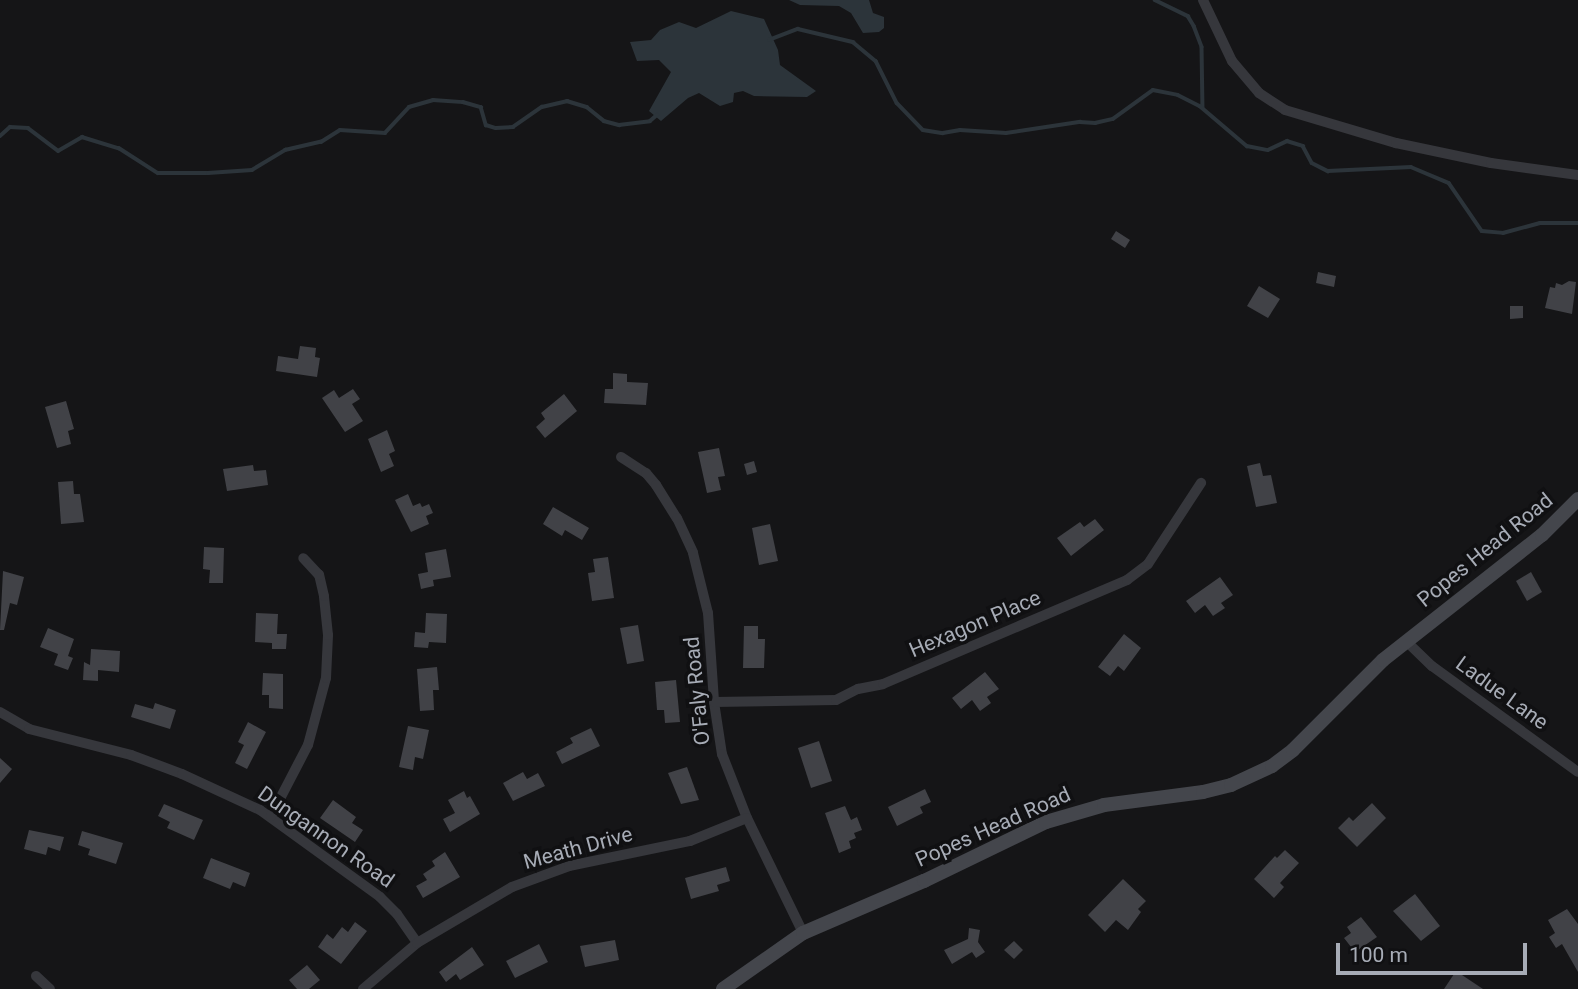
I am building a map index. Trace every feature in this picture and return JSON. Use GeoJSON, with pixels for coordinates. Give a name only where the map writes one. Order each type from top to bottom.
{"type":"FeatureCollection","features":[{"type":"Feature","properties":{"kind":"street"},"geometry":{"type":"LineString","coordinates":[[1203,0],[1222,44],[1246,79],[1259,93],[1285,110],[1396,143],[1491,163],[1578,176]]}},
{"type":"Feature","properties":{"kind":"street","name":"O'Faly Road"},"geometry":{"type":"LineString","coordinates":[[621,457],[646,473],[656,485],[677,518],[693,553],[708,613],[714,702],[722,754],[747,818],[803,933]]}},
{"type":"Feature","properties":{"kind":"street","name":"Hexagon Place"},"geometry":{"type":"LineString","coordinates":[[714,702],[836,700],[858,689],[883,684],[1127,580],[1147,564],[1200,483]]}},
{"type":"Feature","properties":{"kind":"street","name":"Popes Head Road"},"geometry":{"type":"LineString","coordinates":[[723,989],[803,933],[924,881],[1064,815],[1104,805],[1203,792],[1252,777],[1293,750],[1383,660],[1542,535],[1578,499]]}},
{"type":"Feature","properties":{"kind":"street"},"geometry":{"type":"LineString","coordinates":[[271,816],[308,746],[326,678],[328,635],[324,596],[319,575],[303,558]]}},
{"type":"Feature","properties":{"kind":"street","name":"Ladue Lane"},"geometry":{"type":"LineString","coordinates":[[1406,642],[1432,666],[1578,772]]}},
{"type":"Feature","properties":{"kind":"street","name":"Dungannon Road"},"geometry":{"type":"LineString","coordinates":[[0,712],[29,729],[131,755],[182,774],[271,816],[312,850],[380,897],[397,914],[417,943]]}},
{"type":"Feature","properties":{"kind":"street","name":"Meath Drive"},"geometry":{"type":"LineString","coordinates":[[363,989],[417,943],[485,900],[541,875],[602,857],[690,841],[747,818]]}},
{"type":"Feature","properties":{"kind":"street"},"geometry":{"type":"LineString","coordinates":[[36,976],[50,989]]}},
{"type":"Feature","properties":{"kind":"shaded area"},"geometry":{"type":"Polygon","coordinates":[[[789,0],[869,0],[873,13],[884,17],[884,28],[879,32],[863,33],[851,13],[839,6],[800,5],[789,0]]]}},
{"type":"Feature","properties":{"kind":"shaded area"},"geometry":{"type":"Polygon","coordinates":[[[731,11],[764,19],[778,50],[780,65],[816,91],[807,97],[754,96],[743,91],[734,93],[733,102],[720,106],[699,93],[688,98],[661,121],[649,111],[671,72],[659,60],[637,61],[630,42],[651,40],[660,30],[679,22],[696,28],[731,11]]]}},
{"type":"Feature","properties":{"kind":"building"},"geometry":{"type":"Polygon","coordinates":[[[1116,231],[1130,240],[1125,248],[1111,239],[1116,231]]]}},
{"type":"Feature","properties":{"kind":"building"},"geometry":{"type":"Polygon","coordinates":[[[1318,272],[1336,276],[1334,287],[1316,283],[1318,272]]]}},
{"type":"Feature","properties":{"kind":"building"},"geometry":{"type":"Polygon","coordinates":[[[1569,281],[1576,282],[1572,314],[1545,308],[1550,287],[1555,288],[1556,283],[1562,285],[1569,281]]]}},
{"type":"Feature","properties":{"kind":"building"},"geometry":{"type":"Polygon","coordinates":[[[1259,286],[1280,299],[1268,318],[1247,306],[1259,286]]]}},
{"type":"Feature","properties":{"kind":"building"},"geometry":{"type":"Polygon","coordinates":[[[1510,306],[1523,306],[1523,318],[1510,319],[1510,306]]]}},
{"type":"Feature","properties":{"kind":"building"},"geometry":{"type":"Polygon","coordinates":[[[300,346],[316,348],[315,357],[320,358],[317,377],[276,371],[278,356],[298,359],[300,346]]]}},
{"type":"Feature","properties":{"kind":"building"},"geometry":{"type":"Polygon","coordinates":[[[613,373],[627,374],[627,382],[648,383],[646,405],[604,403],[605,389],[613,389],[613,373]]]}},
{"type":"Feature","properties":{"kind":"building"},"geometry":{"type":"Polygon","coordinates":[[[353,389],[360,399],[352,404],[363,421],[345,432],[322,398],[334,390],[339,398],[353,389]]]}},
{"type":"Feature","properties":{"kind":"building"},"geometry":{"type":"Polygon","coordinates":[[[564,394],[577,411],[545,438],[536,427],[545,419],[541,413],[564,394]]]}},
{"type":"Feature","properties":{"kind":"building"},"geometry":{"type":"Polygon","coordinates":[[[66,401],[74,429],[68,431],[71,444],[57,448],[45,407],[66,401]]]}},
{"type":"Feature","properties":{"kind":"building"},"geometry":{"type":"Polygon","coordinates":[[[387,430],[395,451],[389,454],[394,466],[381,472],[368,439],[387,430]]]}},
{"type":"Feature","properties":{"kind":"building"},"geometry":{"type":"Polygon","coordinates":[[[719,448],[725,476],[718,477],[721,490],[707,493],[698,452],[719,448]]]}},
{"type":"Feature","properties":{"kind":"building"},"geometry":{"type":"Polygon","coordinates":[[[754,461],[757,472],[747,475],[744,464],[754,461]]]}},
{"type":"Feature","properties":{"kind":"building"},"geometry":{"type":"Polygon","coordinates":[[[1260,463],[1263,476],[1271,475],[1277,503],[1256,507],[1247,466],[1260,463]]]}},
{"type":"Feature","properties":{"kind":"building"},"geometry":{"type":"Polygon","coordinates":[[[253,465],[254,471],[266,470],[268,485],[227,491],[223,469],[253,465]]]}},
{"type":"Feature","properties":{"kind":"building"},"geometry":{"type":"Polygon","coordinates":[[[73,481],[74,494],[80,494],[84,522],[61,524],[58,482],[73,481]]]}},
{"type":"Feature","properties":{"kind":"building"},"geometry":{"type":"Polygon","coordinates":[[[408,494],[413,506],[420,503],[422,507],[429,504],[433,513],[426,516],[429,524],[411,532],[395,500],[408,494]]]}},
{"type":"Feature","properties":{"kind":"building"},"geometry":{"type":"Polygon","coordinates":[[[553,507],[589,528],[582,540],[565,530],[562,536],[543,524],[553,507]]]}},
{"type":"Feature","properties":{"kind":"building"},"geometry":{"type":"Polygon","coordinates":[[[1095,519],[1104,530],[1071,556],[1057,538],[1080,522],[1084,527],[1095,519]]]}},
{"type":"Feature","properties":{"kind":"building"},"geometry":{"type":"Polygon","coordinates":[[[770,524],[778,561],[759,565],[752,528],[770,524]]]}},
{"type":"Feature","properties":{"kind":"building"},"geometry":{"type":"Polygon","coordinates":[[[204,547],[224,548],[223,583],[209,583],[210,570],[203,569],[204,547]]]}},
{"type":"Feature","properties":{"kind":"building"},"geometry":{"type":"Polygon","coordinates":[[[446,549],[451,577],[433,580],[434,586],[421,589],[418,574],[428,572],[425,553],[446,549]]]}},
{"type":"Feature","properties":{"kind":"building"},"geometry":{"type":"Polygon","coordinates":[[[608,557],[614,598],[592,601],[588,573],[595,572],[593,559],[608,557]]]}},
{"type":"Feature","properties":{"kind":"building"},"geometry":{"type":"Polygon","coordinates":[[[3,571],[24,577],[17,605],[10,603],[4,630],[0,630],[3,571]]]}},
{"type":"Feature","properties":{"kind":"building"},"geometry":{"type":"Polygon","coordinates":[[[1531,572],[1542,592],[1527,601],[1516,581],[1531,572]]]}},
{"type":"Feature","properties":{"kind":"building"},"geometry":{"type":"Polygon","coordinates":[[[1220,577],[1233,595],[1221,603],[1225,608],[1213,616],[1205,605],[1195,613],[1186,601],[1220,577]]]}},
{"type":"Feature","properties":{"kind":"building"},"geometry":{"type":"Polygon","coordinates":[[[256,613],[278,614],[277,634],[287,634],[286,649],[272,649],[272,643],[255,642],[256,613]]]}},
{"type":"Feature","properties":{"kind":"building"},"geometry":{"type":"Polygon","coordinates":[[[426,613],[447,614],[446,643],[429,642],[428,648],[414,647],[415,632],[425,633],[426,613]]]}},
{"type":"Feature","properties":{"kind":"building"},"geometry":{"type":"Polygon","coordinates":[[[638,625],[644,661],[627,664],[620,628],[638,625]]]}},
{"type":"Feature","properties":{"kind":"building"},"geometry":{"type":"Polygon","coordinates":[[[744,626],[758,626],[758,639],[765,639],[764,668],[743,668],[744,626]]]}},
{"type":"Feature","properties":{"kind":"building"},"geometry":{"type":"Polygon","coordinates":[[[48,628],[74,639],[68,656],[73,658],[68,670],[54,665],[58,654],[40,647],[48,628]]]}},
{"type":"Feature","properties":{"kind":"building"},"geometry":{"type":"Polygon","coordinates":[[[1124,634],[1141,648],[1124,671],[1118,666],[1110,676],[1098,667],[1124,634]]]}},
{"type":"Feature","properties":{"kind":"building"},"geometry":{"type":"Polygon","coordinates":[[[91,649],[120,651],[119,672],[98,670],[98,681],[83,680],[84,662],[90,665],[91,649]]]}},
{"type":"Feature","properties":{"kind":"building"},"geometry":{"type":"Polygon","coordinates":[[[437,667],[439,690],[433,690],[434,710],[420,711],[417,669],[437,667]]]}},
{"type":"Feature","properties":{"kind":"building"},"geometry":{"type":"Polygon","coordinates":[[[985,672],[999,689],[987,697],[991,703],[980,711],[972,700],[961,709],[952,698],[985,672]]]}},
{"type":"Feature","properties":{"kind":"building"},"geometry":{"type":"Polygon","coordinates":[[[263,673],[283,674],[283,709],[269,708],[269,695],[262,695],[263,673]]]}},
{"type":"Feature","properties":{"kind":"building"},"geometry":{"type":"Polygon","coordinates":[[[676,680],[680,722],[665,723],[664,710],[657,710],[655,682],[676,680]]]}},
{"type":"Feature","properties":{"kind":"building"},"geometry":{"type":"Polygon","coordinates":[[[155,703],[176,710],[170,729],[131,717],[135,704],[153,709],[155,703]]]}},
{"type":"Feature","properties":{"kind":"building"},"geometry":{"type":"Polygon","coordinates":[[[248,722],[266,732],[247,769],[235,763],[244,745],[238,742],[248,722]]]}},
{"type":"Feature","properties":{"kind":"building"},"geometry":{"type":"Polygon","coordinates":[[[408,726],[429,730],[423,759],[415,757],[413,770],[399,767],[408,726]]]}},
{"type":"Feature","properties":{"kind":"building"},"geometry":{"type":"Polygon","coordinates":[[[591,728],[600,746],[562,764],[556,752],[573,743],[570,738],[591,728]]]}},
{"type":"Feature","properties":{"kind":"building"},"geometry":{"type":"Polygon","coordinates":[[[819,741],[832,781],[811,788],[798,748],[819,741]]]}},
{"type":"Feature","properties":{"kind":"building"},"geometry":{"type":"Polygon","coordinates":[[[0,758],[12,769],[0,783],[0,758]]]}},
{"type":"Feature","properties":{"kind":"building"},"geometry":{"type":"Polygon","coordinates":[[[687,767],[699,800],[681,804],[668,773],[687,767]]]}},
{"type":"Feature","properties":{"kind":"building"},"geometry":{"type":"Polygon","coordinates":[[[523,772],[527,779],[538,773],[545,786],[513,801],[503,783],[523,772]]]}},
{"type":"Feature","properties":{"kind":"building"},"geometry":{"type":"Polygon","coordinates":[[[925,789],[931,802],[920,807],[923,813],[897,826],[888,807],[925,789]]]}},
{"type":"Feature","properties":{"kind":"building"},"geometry":{"type":"Polygon","coordinates":[[[464,791],[480,814],[450,832],[443,819],[455,813],[448,800],[464,791]]]}},
{"type":"Feature","properties":{"kind":"building"},"geometry":{"type":"Polygon","coordinates":[[[333,800],[356,817],[352,823],[363,830],[355,842],[320,818],[333,800]]]}},
{"type":"Feature","properties":{"kind":"building"},"geometry":{"type":"Polygon","coordinates":[[[1372,803],[1386,818],[1357,847],[1338,828],[1349,817],[1353,821],[1372,803]]]}},
{"type":"Feature","properties":{"kind":"building"},"geometry":{"type":"Polygon","coordinates":[[[164,804],[203,820],[194,840],[167,828],[170,822],[158,816],[164,804]]]}},
{"type":"Feature","properties":{"kind":"building"},"geometry":{"type":"Polygon","coordinates":[[[845,806],[851,820],[857,817],[862,830],[854,833],[856,838],[849,841],[851,848],[839,853],[825,813],[845,806]]]}},
{"type":"Feature","properties":{"kind":"building"},"geometry":{"type":"Polygon","coordinates":[[[29,830],[64,837],[60,851],[48,847],[46,855],[24,849],[29,830]]]}},
{"type":"Feature","properties":{"kind":"building"},"geometry":{"type":"Polygon","coordinates":[[[82,831],[123,843],[116,864],[88,855],[90,849],[78,845],[82,831]]]}},
{"type":"Feature","properties":{"kind":"building"},"geometry":{"type":"Polygon","coordinates":[[[1285,850],[1299,863],[1280,883],[1284,887],[1274,898],[1254,879],[1275,856],[1277,858],[1285,850]]]}},
{"type":"Feature","properties":{"kind":"building"},"geometry":{"type":"Polygon","coordinates":[[[445,852],[460,877],[423,898],[416,886],[427,880],[423,874],[435,866],[432,861],[445,852]]]}},
{"type":"Feature","properties":{"kind":"building"},"geometry":{"type":"Polygon","coordinates":[[[211,858],[250,873],[245,887],[233,882],[230,889],[203,878],[211,858]]]}},
{"type":"Feature","properties":{"kind":"building"},"geometry":{"type":"Polygon","coordinates":[[[726,867],[730,881],[717,885],[719,891],[691,899],[685,878],[726,867]]]}},
{"type":"Feature","properties":{"kind":"building"},"geometry":{"type":"Polygon","coordinates":[[[1123,879],[1146,901],[1138,909],[1141,912],[1128,930],[1116,920],[1105,932],[1088,915],[1123,879]]]}},
{"type":"Feature","properties":{"kind":"building"},"geometry":{"type":"Polygon","coordinates":[[[1415,894],[1440,926],[1421,941],[1393,911],[1415,894]]]}},
{"type":"Feature","properties":{"kind":"building"},"geometry":{"type":"Polygon","coordinates":[[[1567,909],[1578,924],[1578,972],[1562,944],[1556,948],[1549,937],[1555,933],[1548,920],[1567,909]]]}},
{"type":"Feature","properties":{"kind":"building"},"geometry":{"type":"Polygon","coordinates":[[[1361,917],[1377,937],[1355,952],[1344,938],[1351,933],[1347,927],[1361,917]]]}},
{"type":"Feature","properties":{"kind":"building"},"geometry":{"type":"Polygon","coordinates":[[[355,922],[367,931],[341,964],[318,947],[327,934],[333,939],[342,927],[348,932],[355,922]]]}},
{"type":"Feature","properties":{"kind":"building"},"geometry":{"type":"Polygon","coordinates":[[[969,928],[980,930],[978,942],[985,952],[976,958],[972,952],[952,964],[944,950],[968,939],[969,928]]]}},
{"type":"Feature","properties":{"kind":"building"},"geometry":{"type":"Polygon","coordinates":[[[615,940],[619,960],[585,967],[580,946],[615,940]]]}},
{"type":"Feature","properties":{"kind":"building"},"geometry":{"type":"Polygon","coordinates":[[[1014,941],[1023,950],[1014,959],[1004,950],[1014,941]]]}},
{"type":"Feature","properties":{"kind":"building"},"geometry":{"type":"Polygon","coordinates":[[[539,944],[548,962],[515,978],[506,961],[539,944]]]}},
{"type":"Feature","properties":{"kind":"building"},"geometry":{"type":"Polygon","coordinates":[[[472,947],[484,965],[460,980],[456,974],[446,982],[439,972],[472,947]]]}},
{"type":"Feature","properties":{"kind":"building"},"geometry":{"type":"Polygon","coordinates":[[[307,965],[320,980],[309,989],[297,989],[289,980],[307,965]]]}},
{"type":"Feature","properties":{"kind":"building"},"geometry":{"type":"Polygon","coordinates":[[[1456,971],[1483,989],[1444,989],[1456,971]]]}},
{"type":"Feature","properties":{"kind":"waterway"},"geometry":{"type":"LineString","coordinates":[[1155,0],[1188,16],[1194,26],[1202,47],[1203,108]]}},
{"type":"Feature","properties":{"kind":"waterway"},"geometry":{"type":"LineString","coordinates":[[769,40],[798,29],[853,42],[876,61],[897,103],[923,130],[943,133],[960,130],[1006,133],[1080,122],[1095,123],[1113,119],[1153,90],[1178,95],[1200,106],[1247,146],[1268,150],[1287,141],[1303,146],[1312,163],[1328,171],[1411,167],[1449,183],[1482,231],[1503,233],[1540,223],[1578,223]]}},
{"type":"Feature","properties":{"kind":"waterway"},"geometry":{"type":"LineString","coordinates":[[0,136],[10,127],[28,128],[58,151],[82,137],[119,148],[158,173],[208,173],[252,170],[285,150],[321,142],[340,130],[385,133],[409,107],[433,100],[463,102],[481,107],[486,125],[496,128],[513,127],[542,107],[567,101],[587,107],[604,121],[619,125],[650,121],[657,115]]}}]}
